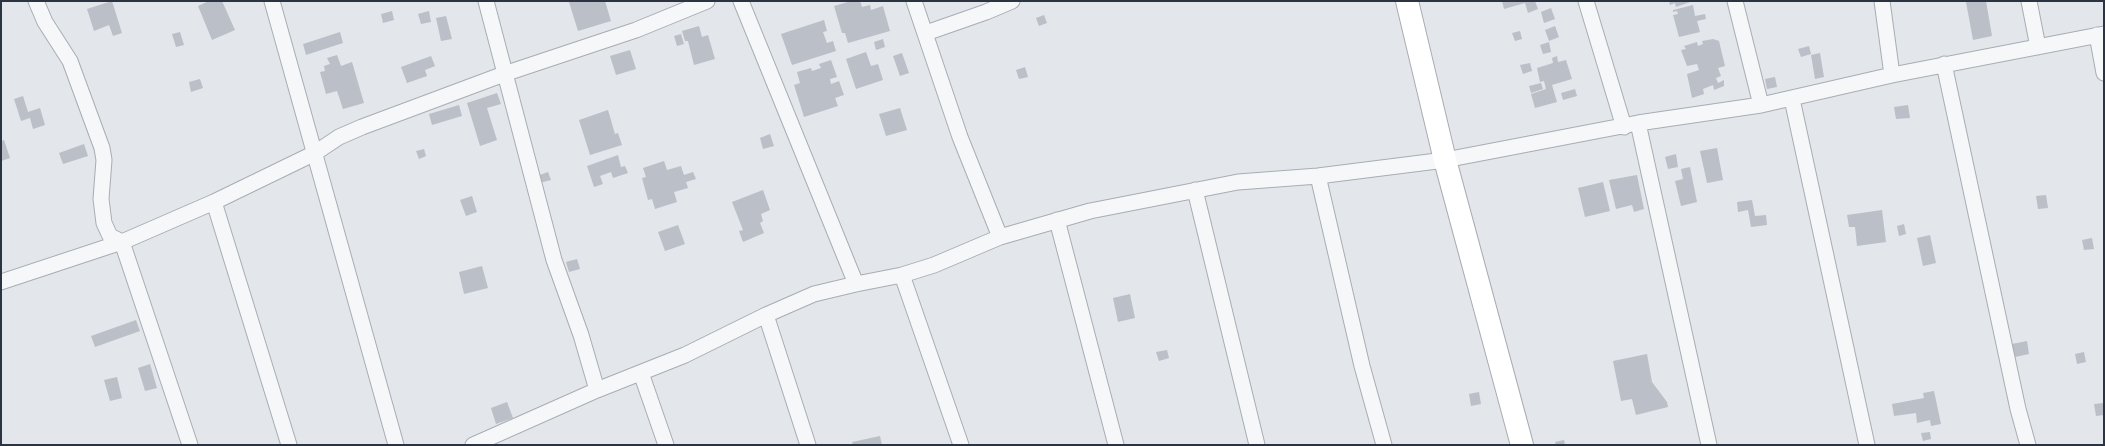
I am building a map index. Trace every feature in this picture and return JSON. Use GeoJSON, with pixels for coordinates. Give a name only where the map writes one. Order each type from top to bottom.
{"type":"FeatureCollection","features":[{"type":"Feature","properties":{"kind":"street"},"geometry":{"type":"LineString","coordinates":[[36,1],[45,22],[70,61],[102,148],[104,160],[101,199],[104,224],[110,236],[122,242],[190,445]]}},
{"type":"Feature","properties":{"kind":"street"},"geometry":{"type":"LineString","coordinates":[[272,1],[396,445]]}},
{"type":"Feature","properties":{"kind":"street"},"geometry":{"type":"LineString","coordinates":[[486,1],[554,260],[581,335],[597,390]]}},
{"type":"Feature","properties":{"kind":"street"},"geometry":{"type":"LineString","coordinates":[[1,282],[122,242],[214,202],[315,153],[339,137],[362,127],[504,74],[609,40],[707,1]]}},
{"type":"Feature","properties":{"kind":"street"},"geometry":{"type":"LineString","coordinates":[[741,1],[856,284]]}},
{"type":"Feature","properties":{"kind":"street"},"geometry":{"type":"LineString","coordinates":[[914,1],[960,137],[1000,237]]}},
{"type":"Feature","properties":{"kind":"street"},"geometry":{"type":"LineString","coordinates":[[926,33],[986,12],[1012,1]]}},
{"type":"Feature","properties":{"kind":"street"},"geometry":{"type":"LineString","coordinates":[[1407,1],[1445,160],[1522,445]]}},
{"type":"Feature","properties":{"kind":"street"},"geometry":{"type":"LineString","coordinates":[[1586,1],[1624,127]]}},
{"type":"Feature","properties":{"kind":"street"},"geometry":{"type":"LineString","coordinates":[[1735,1],[1761,105]]}},
{"type":"Feature","properties":{"kind":"street"},"geometry":{"type":"LineString","coordinates":[[1882,1],[1892,75]]}},
{"type":"Feature","properties":{"kind":"street"},"geometry":{"type":"LineString","coordinates":[[2029,1],[2038,46]]}},
{"type":"Feature","properties":{"kind":"street"},"geometry":{"type":"LineString","coordinates":[[473,445],[503,439],[597,390],[685,355],[766,315],[814,294],[902,275],[934,266],[1000,237],[1090,211],[1238,182],[1318,176],[1445,160],[1624,127],[1638,123],[1761,105],[1944,64],[2101,35],[2104,73]]}},
{"type":"Feature","properties":{"kind":"street"},"geometry":{"type":"LineString","coordinates":[[1944,64],[2018,409],[2028,445]]}},
{"type":"Feature","properties":{"kind":"street"},"geometry":{"type":"LineString","coordinates":[[1792,99],[1867,445]]}},
{"type":"Feature","properties":{"kind":"street"},"geometry":{"type":"LineString","coordinates":[[1638,123],[1709,445]]}},
{"type":"Feature","properties":{"kind":"street"},"geometry":{"type":"LineString","coordinates":[[1318,176],[1362,366],[1384,445]]}},
{"type":"Feature","properties":{"kind":"street"},"geometry":{"type":"LineString","coordinates":[[1195,190],[1257,445]]}},
{"type":"Feature","properties":{"kind":"street"},"geometry":{"type":"LineString","coordinates":[[214,202],[289,445]]}},
{"type":"Feature","properties":{"kind":"street"},"geometry":{"type":"LineString","coordinates":[[1057,220],[1116,445]]}},
{"type":"Feature","properties":{"kind":"street"},"geometry":{"type":"LineString","coordinates":[[902,275],[961,445]]}},
{"type":"Feature","properties":{"kind":"street"},"geometry":{"type":"LineString","coordinates":[[766,315],[808,445]]}},
{"type":"Feature","properties":{"kind":"street"},"geometry":{"type":"LineString","coordinates":[[641,373],[666,445]]}},
{"type":"Feature","properties":{"kind":"building"},"geometry":{"type":"Polygon","coordinates":[[[112,1],[122,33],[113,36],[109,25],[94,31],[87,9],[112,1]]]}},
{"type":"Feature","properties":{"kind":"building"},"geometry":{"type":"Polygon","coordinates":[[[209,1],[222,1],[235,30],[212,40],[198,6],[209,1]]]}},
{"type":"Feature","properties":{"kind":"building"},"geometry":{"type":"Polygon","coordinates":[[[605,1],[611,21],[578,31],[569,2],[605,1]]]}},
{"type":"Feature","properties":{"kind":"building"},"geometry":{"type":"Polygon","coordinates":[[[847,1],[860,1],[862,7],[870,5],[871,10],[883,6],[890,31],[848,43],[845,33],[842,33],[834,6],[848,2],[847,1]]]}},
{"type":"Feature","properties":{"kind":"building"},"geometry":{"type":"Polygon","coordinates":[[[1502,1],[1535,1],[1538,9],[1528,13],[1525,3],[1504,9],[1502,1]]]}},
{"type":"Feature","properties":{"kind":"building"},"geometry":{"type":"Polygon","coordinates":[[[1669,1],[1693,1],[1676,7],[1675,3],[1670,5],[1669,1]]]}},
{"type":"Feature","properties":{"kind":"building"},"geometry":{"type":"Polygon","coordinates":[[[1986,1],[1992,36],[1973,40],[1966,2],[1986,1]]]}},
{"type":"Feature","properties":{"kind":"building"},"geometry":{"type":"Polygon","coordinates":[[[1693,5],[1695,16],[1705,14],[1706,19],[1697,21],[1700,32],[1679,37],[1673,15],[1678,14],[1677,11],[1673,12],[1673,10],[1693,5]]]}},
{"type":"Feature","properties":{"kind":"building"},"geometry":{"type":"Polygon","coordinates":[[[1551,8],[1555,19],[1544,23],[1541,12],[1551,8]]]}},
{"type":"Feature","properties":{"kind":"building"},"geometry":{"type":"Polygon","coordinates":[[[392,11],[394,20],[383,23],[381,14],[392,11]]]}},
{"type":"Feature","properties":{"kind":"building"},"geometry":{"type":"Polygon","coordinates":[[[429,11],[431,22],[421,24],[418,14],[429,11]]]}},
{"type":"Feature","properties":{"kind":"building"},"geometry":{"type":"Polygon","coordinates":[[[1044,15],[1047,23],[1039,26],[1036,18],[1044,15]]]}},
{"type":"Feature","properties":{"kind":"building"},"geometry":{"type":"Polygon","coordinates":[[[446,16],[452,39],[441,41],[436,18],[446,16]]]}},
{"type":"Feature","properties":{"kind":"building"},"geometry":{"type":"Polygon","coordinates":[[[824,20],[827,31],[823,32],[827,43],[833,41],[836,51],[792,65],[781,34],[824,20]]]}},
{"type":"Feature","properties":{"kind":"building"},"geometry":{"type":"Polygon","coordinates":[[[699,26],[702,37],[708,35],[715,59],[694,65],[688,41],[685,41],[682,31],[699,26]]]}},
{"type":"Feature","properties":{"kind":"building"},"geometry":{"type":"Polygon","coordinates":[[[1555,26],[1559,37],[1549,41],[1545,30],[1555,26]]]}},
{"type":"Feature","properties":{"kind":"building"},"geometry":{"type":"Polygon","coordinates":[[[1520,31],[1522,39],[1515,41],[1512,33],[1520,31]]]}},
{"type":"Feature","properties":{"kind":"building"},"geometry":{"type":"Polygon","coordinates":[[[180,32],[184,45],[176,47],[172,34],[180,32]]]}},
{"type":"Feature","properties":{"kind":"building"},"geometry":{"type":"Polygon","coordinates":[[[340,32],[343,43],[306,55],[303,44],[340,32]]]}},
{"type":"Feature","properties":{"kind":"building"},"geometry":{"type":"Polygon","coordinates":[[[681,34],[684,44],[677,46],[674,36],[681,34]]]}},
{"type":"Feature","properties":{"kind":"building"},"geometry":{"type":"Polygon","coordinates":[[[883,39],[885,47],[876,50],[874,42],[883,39]]]}},
{"type":"Feature","properties":{"kind":"building"},"geometry":{"type":"Polygon","coordinates":[[[1713,39],[1719,41],[1725,66],[1718,68],[1721,76],[1716,78],[1718,83],[1724,80],[1724,86],[1714,90],[1713,85],[1703,89],[1704,94],[1692,98],[1687,74],[1699,70],[1697,64],[1687,66],[1681,50],[1686,49],[1684,46],[1697,42],[1698,46],[1703,44],[1702,41],[1713,39]]]}},
{"type":"Feature","properties":{"kind":"building"},"geometry":{"type":"Polygon","coordinates":[[[1549,42],[1551,52],[1543,54],[1540,45],[1549,42]]]}},
{"type":"Feature","properties":{"kind":"building"},"geometry":{"type":"Polygon","coordinates":[[[1809,46],[1811,54],[1801,57],[1798,49],[1809,46]]]}},
{"type":"Feature","properties":{"kind":"building"},"geometry":{"type":"Polygon","coordinates":[[[630,50],[636,69],[616,75],[610,56],[630,50]]]}},
{"type":"Feature","properties":{"kind":"building"},"geometry":{"type":"Polygon","coordinates":[[[866,52],[871,66],[878,64],[883,80],[856,89],[846,59],[866,52]]]}},
{"type":"Feature","properties":{"kind":"building"},"geometry":{"type":"Polygon","coordinates":[[[902,53],[909,73],[900,76],[893,56],[902,53]]]}},
{"type":"Feature","properties":{"kind":"building"},"geometry":{"type":"Polygon","coordinates":[[[1820,53],[1824,77],[1815,79],[1811,55],[1820,53]]]}},
{"type":"Feature","properties":{"kind":"building"},"geometry":{"type":"Polygon","coordinates":[[[337,55],[341,66],[352,62],[364,103],[343,109],[337,91],[326,94],[320,72],[325,71],[324,66],[330,64],[327,58],[337,55]]]}},
{"type":"Feature","properties":{"kind":"building"},"geometry":{"type":"Polygon","coordinates":[[[431,56],[435,66],[425,70],[427,76],[407,83],[401,67],[431,56]]]}},
{"type":"Feature","properties":{"kind":"building"},"geometry":{"type":"Polygon","coordinates":[[[1557,56],[1558,62],[1566,60],[1572,79],[1552,85],[1557,102],[1535,108],[1531,94],[1546,89],[1544,81],[1540,82],[1537,68],[1553,63],[1552,58],[1557,56]]]}},
{"type":"Feature","properties":{"kind":"building"},"geometry":{"type":"Polygon","coordinates":[[[831,60],[837,77],[830,79],[831,84],[839,81],[844,95],[835,98],[838,106],[804,117],[794,85],[800,83],[797,72],[811,68],[812,71],[821,68],[819,64],[831,60]]]}},
{"type":"Feature","properties":{"kind":"building"},"geometry":{"type":"Polygon","coordinates":[[[1530,63],[1532,71],[1523,74],[1520,65],[1530,63]]]}},
{"type":"Feature","properties":{"kind":"building"},"geometry":{"type":"Polygon","coordinates":[[[1025,67],[1028,77],[1019,79],[1016,70],[1025,67]]]}},
{"type":"Feature","properties":{"kind":"building"},"geometry":{"type":"Polygon","coordinates":[[[1775,77],[1777,87],[1767,89],[1765,79],[1775,77]]]}},
{"type":"Feature","properties":{"kind":"building"},"geometry":{"type":"Polygon","coordinates":[[[200,79],[203,88],[191,92],[189,82],[200,79]]]}},
{"type":"Feature","properties":{"kind":"building"},"geometry":{"type":"Polygon","coordinates":[[[1541,83],[1543,89],[1531,93],[1529,86],[1541,83]]]}},
{"type":"Feature","properties":{"kind":"building"},"geometry":{"type":"Polygon","coordinates":[[[1575,89],[1577,96],[1563,100],[1561,93],[1575,89]]]}},
{"type":"Feature","properties":{"kind":"building"},"geometry":{"type":"Polygon","coordinates":[[[497,93],[501,104],[487,108],[497,140],[480,146],[467,103],[497,93]]]}},
{"type":"Feature","properties":{"kind":"building"},"geometry":{"type":"Polygon","coordinates":[[[23,96],[28,112],[40,108],[45,125],[33,129],[30,118],[21,121],[14,99],[23,96]]]}},
{"type":"Feature","properties":{"kind":"building"},"geometry":{"type":"Polygon","coordinates":[[[459,105],[462,116],[432,125],[429,114],[459,105]]]}},
{"type":"Feature","properties":{"kind":"building"},"geometry":{"type":"Polygon","coordinates":[[[1908,105],[1910,118],[1896,119],[1894,107],[1908,105]]]}},
{"type":"Feature","properties":{"kind":"building"},"geometry":{"type":"Polygon","coordinates":[[[900,108],[907,130],[886,136],[879,114],[900,108]]]}},
{"type":"Feature","properties":{"kind":"building"},"geometry":{"type":"Polygon","coordinates":[[[608,110],[615,134],[618,133],[622,145],[590,155],[579,120],[608,110]]]}},
{"type":"Feature","properties":{"kind":"building"},"geometry":{"type":"Polygon","coordinates":[[[770,134],[774,146],[763,149],[760,138],[770,134]]]}},
{"type":"Feature","properties":{"kind":"building"},"geometry":{"type":"Polygon","coordinates":[[[4,140],[10,158],[1,161],[1,141],[4,140]]]}},
{"type":"Feature","properties":{"kind":"building"},"geometry":{"type":"Polygon","coordinates":[[[84,144],[88,156],[63,164],[59,153],[84,144]]]}},
{"type":"Feature","properties":{"kind":"building"},"geometry":{"type":"Polygon","coordinates":[[[1717,148],[1723,180],[1707,183],[1700,151],[1717,148]]]}},
{"type":"Feature","properties":{"kind":"building"},"geometry":{"type":"Polygon","coordinates":[[[424,149],[426,156],[419,159],[416,151],[424,149]]]}},
{"type":"Feature","properties":{"kind":"building"},"geometry":{"type":"Polygon","coordinates":[[[1676,154],[1678,167],[1668,169],[1665,157],[1676,154]]]}},
{"type":"Feature","properties":{"kind":"building"},"geometry":{"type":"Polygon","coordinates":[[[618,155],[621,167],[625,166],[628,173],[613,178],[611,172],[600,176],[603,184],[594,187],[587,166],[618,155]]]}},
{"type":"Feature","properties":{"kind":"building"},"geometry":{"type":"Polygon","coordinates":[[[664,161],[667,170],[681,166],[684,175],[693,172],[696,179],[686,182],[688,188],[674,192],[677,202],[655,209],[652,199],[648,200],[642,178],[646,177],[643,168],[664,161]]]}},
{"type":"Feature","properties":{"kind":"building"},"geometry":{"type":"Polygon","coordinates":[[[1690,167],[1697,202],[1681,206],[1675,181],[1683,179],[1681,169],[1690,167]]]}},
{"type":"Feature","properties":{"kind":"building"},"geometry":{"type":"Polygon","coordinates":[[[548,172],[551,180],[539,183],[537,176],[548,172]]]}},
{"type":"Feature","properties":{"kind":"building"},"geometry":{"type":"Polygon","coordinates":[[[1637,175],[1644,209],[1634,212],[1632,205],[1616,209],[1609,180],[1637,175]]]}},
{"type":"Feature","properties":{"kind":"building"},"geometry":{"type":"Polygon","coordinates":[[[1603,182],[1610,211],[1585,217],[1578,188],[1603,182]]]}},
{"type":"Feature","properties":{"kind":"building"},"geometry":{"type":"Polygon","coordinates":[[[763,190],[770,210],[761,214],[763,221],[760,223],[764,233],[743,242],[739,231],[743,230],[732,202],[763,190]]]}},
{"type":"Feature","properties":{"kind":"building"},"geometry":{"type":"Polygon","coordinates":[[[2046,195],[2048,208],[2038,209],[2036,196],[2046,195]]]}},
{"type":"Feature","properties":{"kind":"building"},"geometry":{"type":"Polygon","coordinates":[[[472,196],[477,212],[466,216],[460,200],[472,196]]]}},
{"type":"Feature","properties":{"kind":"building"},"geometry":{"type":"Polygon","coordinates":[[[1752,200],[1755,216],[1766,215],[1767,225],[1751,227],[1748,210],[1738,212],[1737,202],[1752,200]]]}},
{"type":"Feature","properties":{"kind":"building"},"geometry":{"type":"Polygon","coordinates":[[[1882,210],[1886,242],[1857,246],[1855,227],[1849,227],[1847,215],[1882,210]]]}},
{"type":"Feature","properties":{"kind":"building"},"geometry":{"type":"Polygon","coordinates":[[[1904,224],[1906,234],[1899,236],[1897,226],[1904,224]]]}},
{"type":"Feature","properties":{"kind":"building"},"geometry":{"type":"Polygon","coordinates":[[[678,225],[685,244],[665,251],[658,232],[678,225]]]}},
{"type":"Feature","properties":{"kind":"building"},"geometry":{"type":"Polygon","coordinates":[[[1930,235],[1936,263],[1923,266],[1917,238],[1930,235]]]}},
{"type":"Feature","properties":{"kind":"building"},"geometry":{"type":"Polygon","coordinates":[[[2092,238],[2094,249],[2084,250],[2082,240],[2092,238]]]}},
{"type":"Feature","properties":{"kind":"building"},"geometry":{"type":"Polygon","coordinates":[[[577,259],[580,269],[569,272],[566,262],[577,259]]]}},
{"type":"Feature","properties":{"kind":"building"},"geometry":{"type":"Polygon","coordinates":[[[482,266],[488,288],[464,294],[459,272],[482,266]]]}},
{"type":"Feature","properties":{"kind":"building"},"geometry":{"type":"Polygon","coordinates":[[[1130,294],[1135,318],[1118,322],[1113,298],[1130,294]]]}},
{"type":"Feature","properties":{"kind":"building"},"geometry":{"type":"Polygon","coordinates":[[[136,320],[140,331],[95,347],[91,336],[136,320]]]}},
{"type":"Feature","properties":{"kind":"building"},"geometry":{"type":"Polygon","coordinates":[[[2027,341],[2029,354],[2015,357],[2012,344],[2027,341]]]}},
{"type":"Feature","properties":{"kind":"building"},"geometry":{"type":"Polygon","coordinates":[[[1167,350],[1169,358],[1159,361],[1156,352],[1167,350]]]}},
{"type":"Feature","properties":{"kind":"building"},"geometry":{"type":"Polygon","coordinates":[[[2084,352],[2086,362],[2077,364],[2075,354],[2084,352]]]}},
{"type":"Feature","properties":{"kind":"building"},"geometry":{"type":"Polygon","coordinates":[[[1647,354],[1652,382],[1667,402],[1668,407],[1636,415],[1632,399],[1621,401],[1613,361],[1647,354]]]}},
{"type":"Feature","properties":{"kind":"building"},"geometry":{"type":"Polygon","coordinates":[[[150,364],[157,388],[145,391],[138,368],[150,364]]]}},
{"type":"Feature","properties":{"kind":"building"},"geometry":{"type":"Polygon","coordinates":[[[117,377],[122,398],[110,401],[104,380],[117,377]]]}},
{"type":"Feature","properties":{"kind":"building"},"geometry":{"type":"Polygon","coordinates":[[[1934,391],[1941,424],[1931,426],[1930,420],[1917,423],[1916,413],[1894,416],[1892,404],[1924,398],[1923,393],[1934,391]]]}},
{"type":"Feature","properties":{"kind":"building"},"geometry":{"type":"Polygon","coordinates":[[[1479,392],[1481,404],[1471,406],[1469,394],[1479,392]]]}},
{"type":"Feature","properties":{"kind":"building"},"geometry":{"type":"Polygon","coordinates":[[[507,402],[513,418],[496,424],[491,408],[507,402]]]}},
{"type":"Feature","properties":{"kind":"building"},"geometry":{"type":"Polygon","coordinates":[[[2104,403],[2104,415],[2096,416],[2094,404],[2104,403]]]}},
{"type":"Feature","properties":{"kind":"building"},"geometry":{"type":"Polygon","coordinates":[[[1930,432],[1931,439],[1923,441],[1921,433],[1930,432]]]}},
{"type":"Feature","properties":{"kind":"building"},"geometry":{"type":"Polygon","coordinates":[[[880,436],[882,445],[853,445],[852,442],[880,436]]]}},
{"type":"Feature","properties":{"kind":"building"},"geometry":{"type":"Polygon","coordinates":[[[1564,440],[1565,445],[1556,445],[1555,442],[1564,440]]]}}]}
